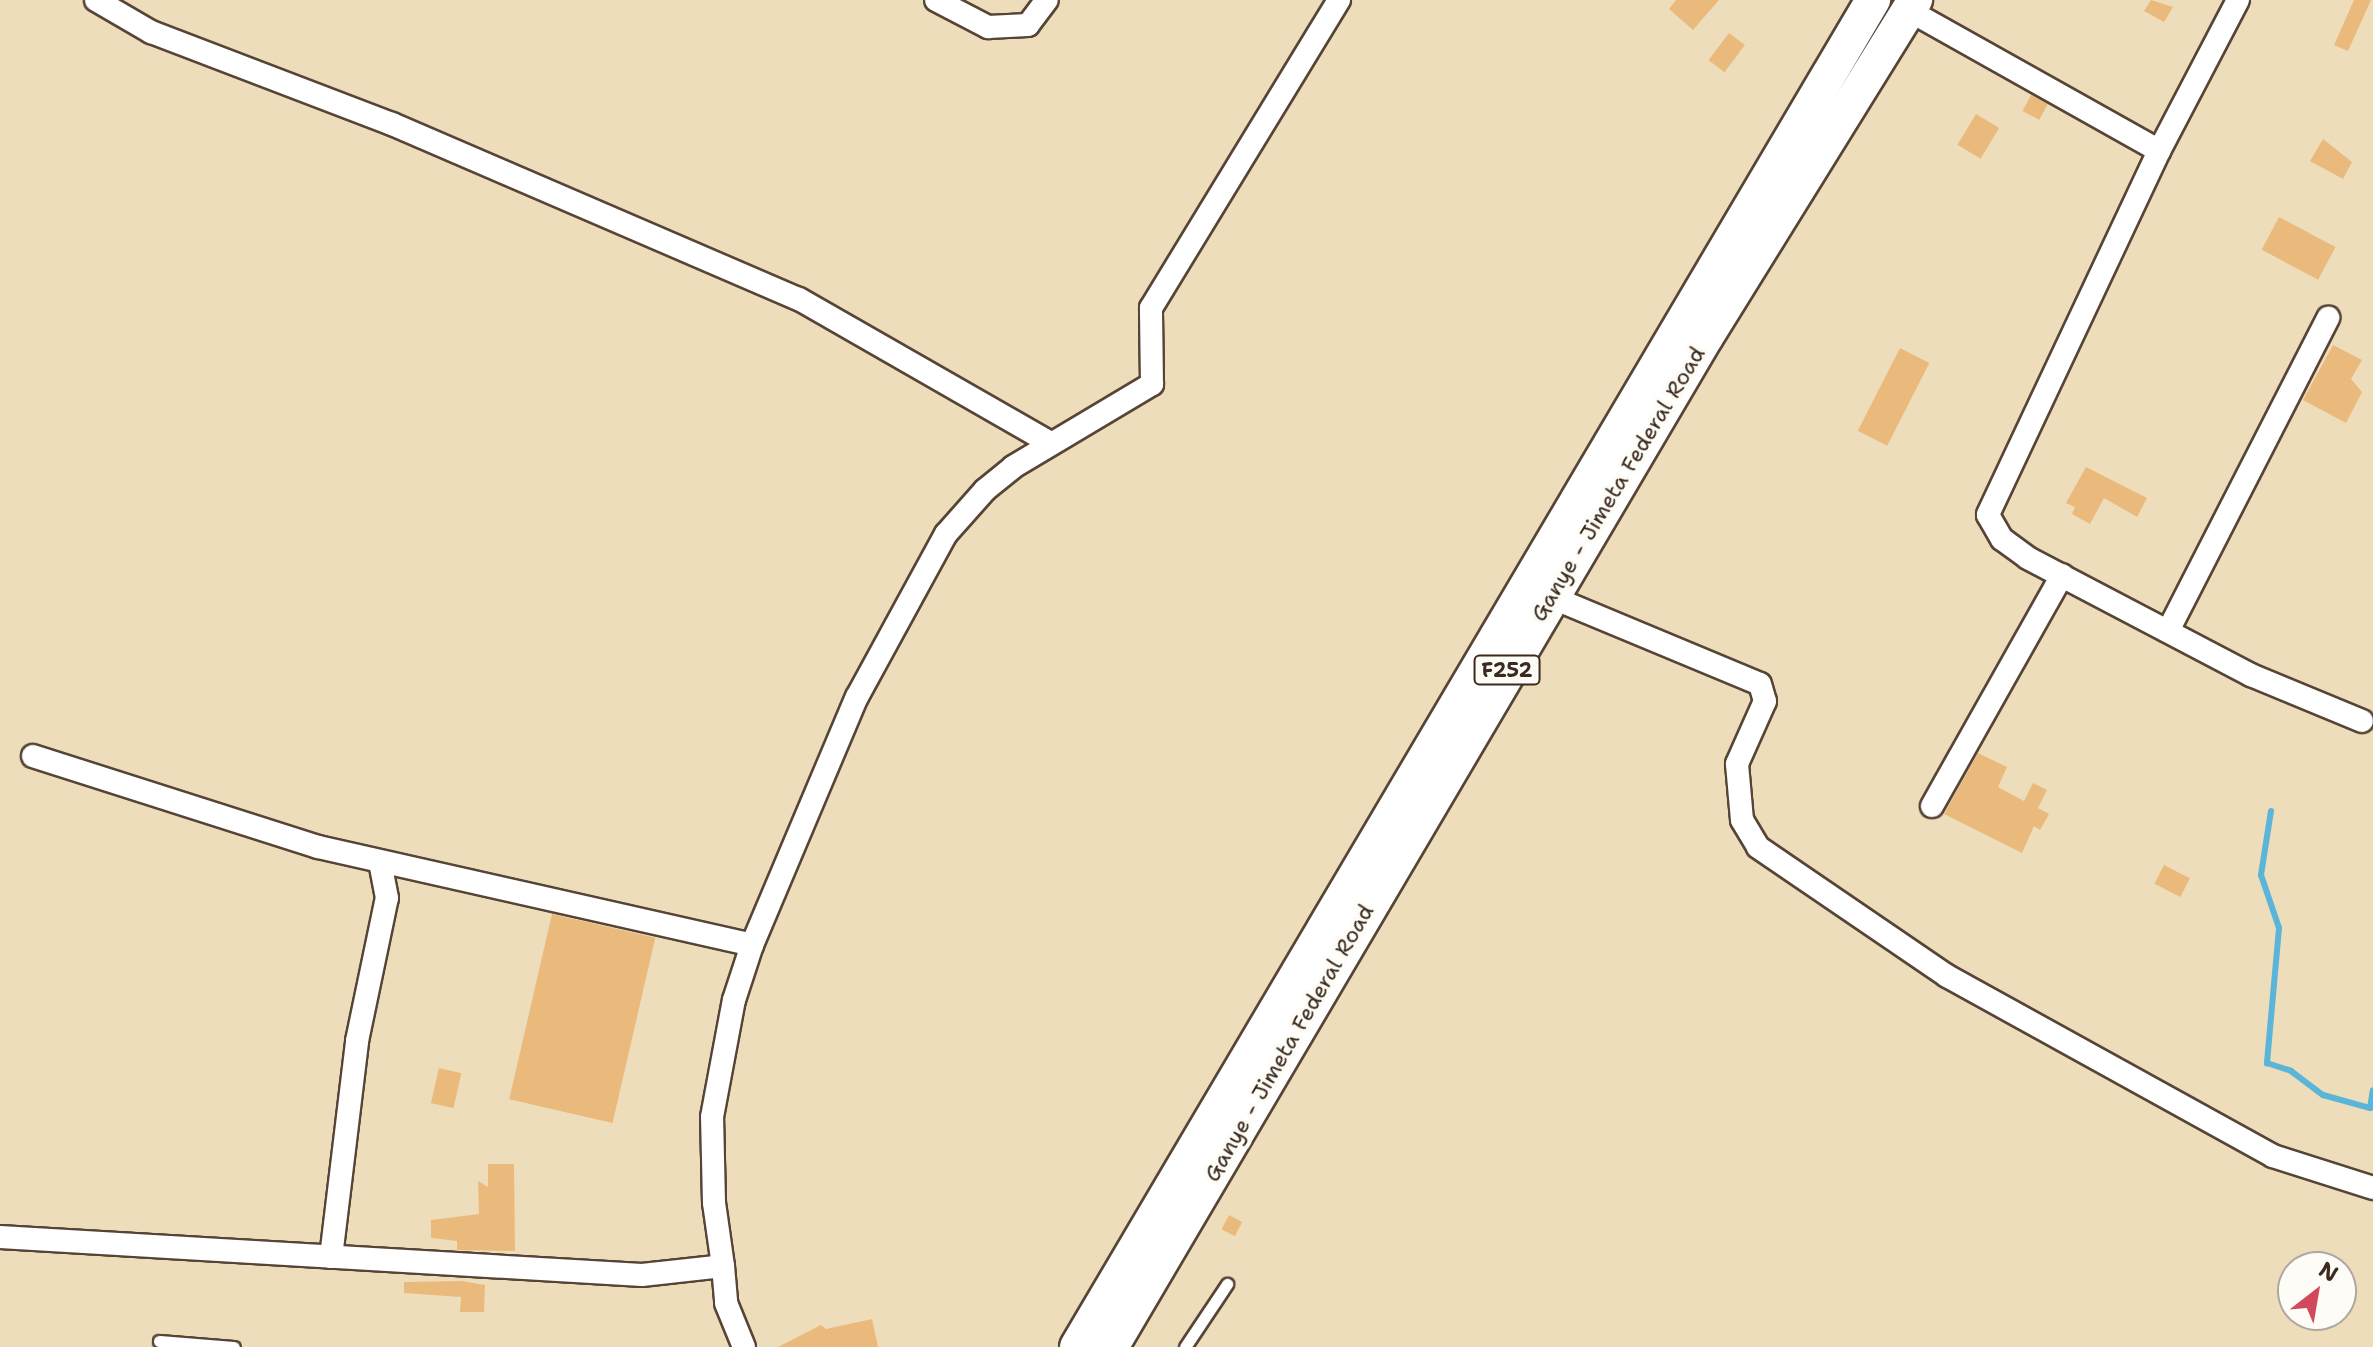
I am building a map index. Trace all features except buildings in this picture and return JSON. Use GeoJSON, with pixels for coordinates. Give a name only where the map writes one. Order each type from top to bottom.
{"type":"FeatureCollection","features":[{"type":"Feature","properties":{"kind":"main road","name":"Ganye - Jimeta Federal Road"},"geometry":{"type":"LineString","coordinates":[[1077,1347],[1873,0]]}},
{"type":"Feature","properties":{"kind":"main road","name":"Ganye - Jimeta Federal Road"},"geometry":{"type":"LineString","coordinates":[[1111,1347],[1551,597],[1910,4]]}},
{"type":"Feature","properties":{"kind":"street"},"geometry":{"type":"LineString","coordinates":[[96,0],[151,32],[392,124],[799,299],[1050,443]]}},
{"type":"Feature","properties":{"kind":"street"},"geometry":{"type":"LineString","coordinates":[[936,0],[988,27],[1028,25],[1047,0]]}},
{"type":"Feature","properties":{"kind":"street"},"geometry":{"type":"LineString","coordinates":[[744,1347],[726,1303],[714,1203],[712,1117],[734,1000],[752,945],[857,697],[946,534],[985,490],[1050,443],[1152,384],[1151,308],[1339,0]]}},
{"type":"Feature","properties":{"kind":"street"},"geometry":{"type":"LineString","coordinates":[[2238,0],[2159,151],[1988,515],[2002,539],[2062,575],[2251,675],[2362,721]]}},
{"type":"Feature","properties":{"kind":"street"},"geometry":{"type":"LineString","coordinates":[[1910,4],[2159,151]]}},
{"type":"Feature","properties":{"kind":"street"},"geometry":{"type":"LineString","coordinates":[[2168,631],[2328,318]]}},
{"type":"Feature","properties":{"kind":"street"},"geometry":{"type":"LineString","coordinates":[[1932,806],[2062,575]]}},
{"type":"Feature","properties":{"kind":"street"},"geometry":{"type":"LineString","coordinates":[[1551,597],[1760,684],[1765,701],[1737,764],[1742,820],[1758,847],[1961,983],[2273,1156],[2373,1188]]}},
{"type":"Feature","properties":{"kind":"street"},"geometry":{"type":"LineString","coordinates":[[33,756],[380,863],[752,945]]}},
{"type":"Feature","properties":{"kind":"street"},"geometry":{"type":"LineString","coordinates":[[331,1257],[357,1041],[387,898],[380,863]]}},
{"type":"Feature","properties":{"kind":"street"},"geometry":{"type":"LineString","coordinates":[[0,1237],[642,1275],[723,1266]]}},
{"type":"Feature","properties":{"kind":"lane"},"geometry":{"type":"LineString","coordinates":[[1185,1347],[1227,1284]]}},
{"type":"Feature","properties":{"kind":"lane"},"geometry":{"type":"LineString","coordinates":[[159,1341],[234,1347]]}},
{"type":"Feature","properties":{"kind":"waterway"},"geometry":{"type":"LineString","coordinates":[[2271,811],[2261,875],[2279,928],[2267,1063],[2291,1071],[2323,1095],[2370,1108],[2373,1090]]}}]}
